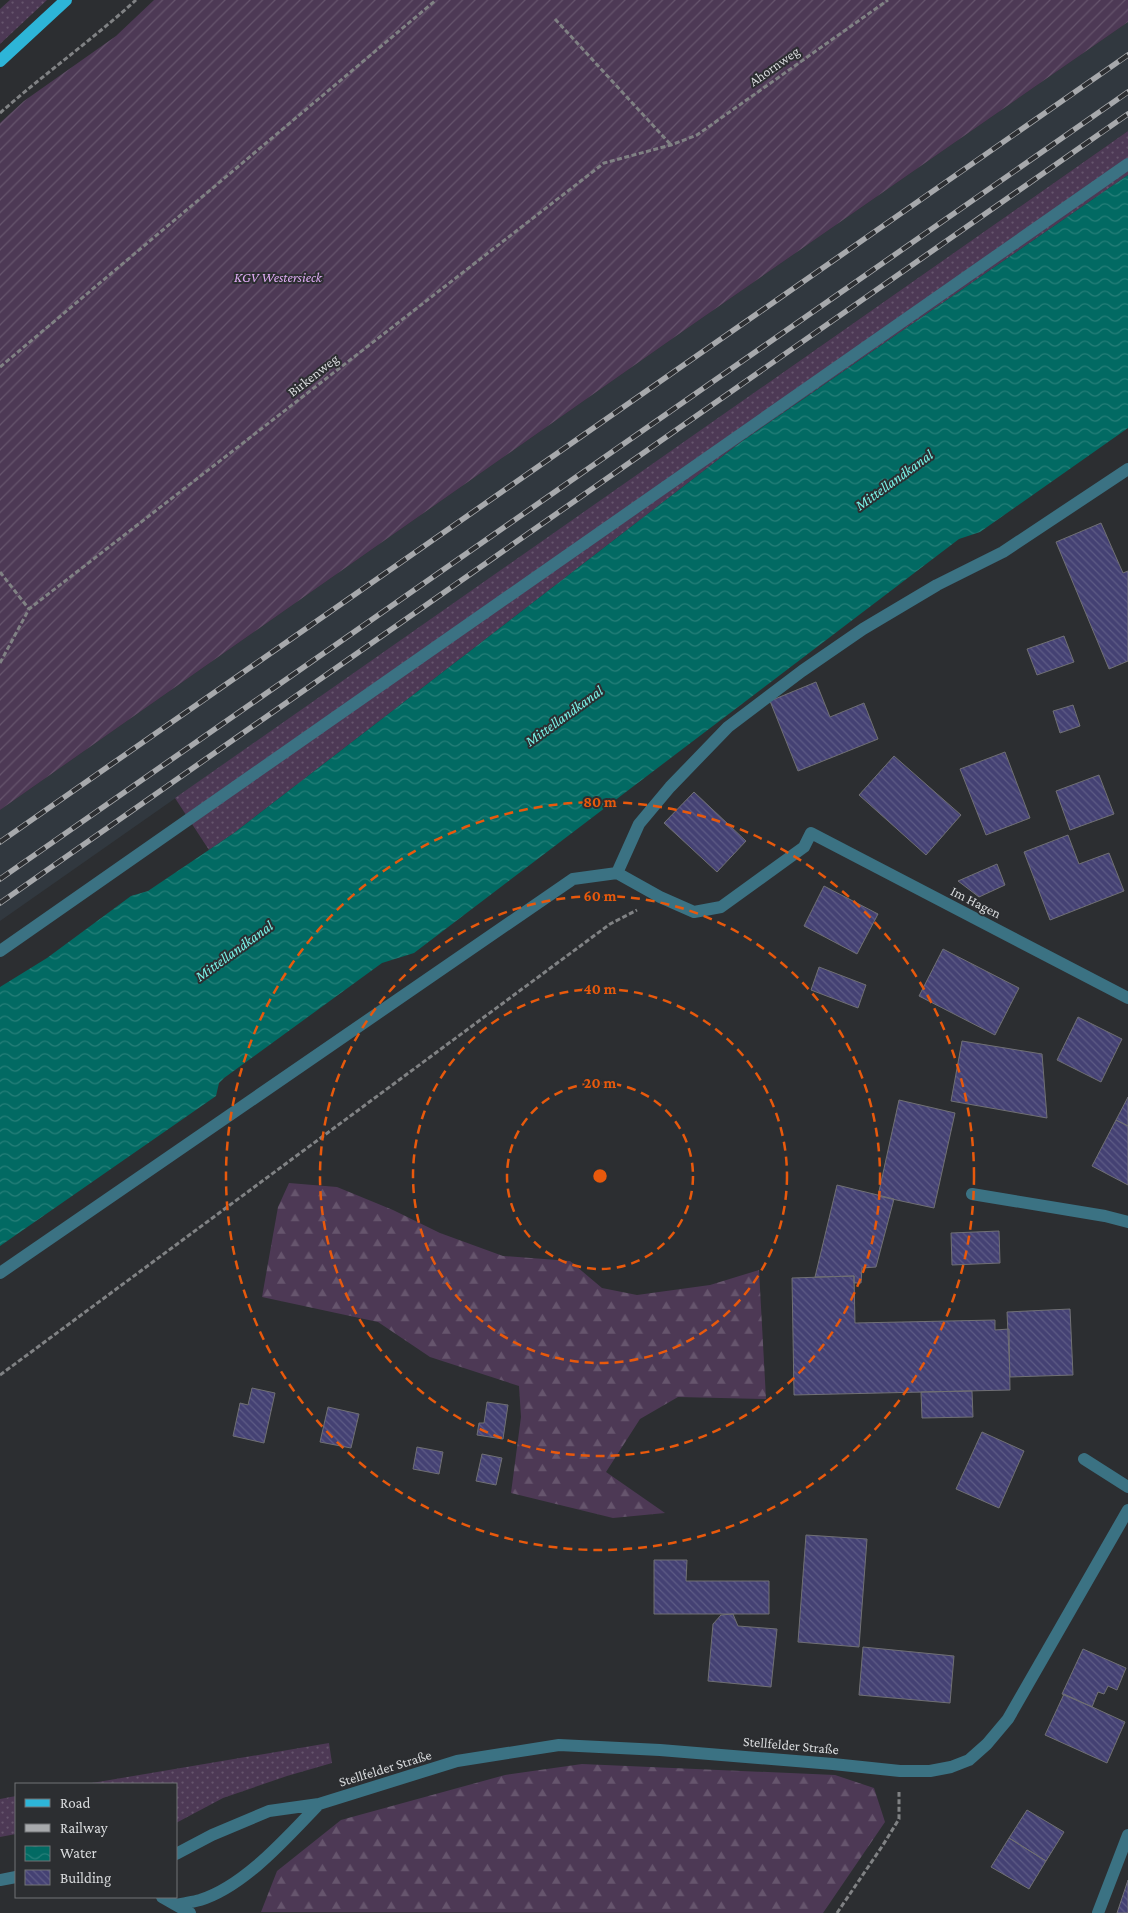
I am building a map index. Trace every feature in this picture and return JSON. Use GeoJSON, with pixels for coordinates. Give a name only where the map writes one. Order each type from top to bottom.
{"type":"FeatureCollection","features":[{"type":"Feature","properties":{"kind":"main road"},"geometry":{"type":"LineString","coordinates":[[0,61],[66,0]]}},
{"type":"Feature","properties":{"kind":"street"},"geometry":{"type":"LineString","coordinates":[[0,951],[1128,164]]}},
{"type":"Feature","properties":{"kind":"street"},"geometry":{"type":"LineString","coordinates":[[617,873],[639,824],[670,787],[728,727],[802,671],[863,629],[937,585],[1003,552],[1128,469]]}},
{"type":"Feature","properties":{"kind":"street","name":"Im Hagen"},"geometry":{"type":"LineString","coordinates":[[660,897],[694,912],[722,907],[804,847],[810,833],[1128,998]]}},
{"type":"Feature","properties":{"kind":"street"},"geometry":{"type":"LineString","coordinates":[[0,1273],[573,879],[617,873],[660,897]]}},
{"type":"Feature","properties":{"kind":"street"},"geometry":{"type":"LineString","coordinates":[[972,1194],[1106,1216],[1128,1222]]}},
{"type":"Feature","properties":{"kind":"street"},"geometry":{"type":"LineString","coordinates":[[1084,1459],[1128,1486]]}},
{"type":"Feature","properties":{"kind":"street","name":"Stellfelder Straße"},"geometry":{"type":"LineString","coordinates":[[178,1853],[212,1835],[269,1811],[319,1804],[456,1761],[559,1745],[688,1752],[900,1771],[930,1771],[951,1768],[969,1760],[987,1744],[1008,1718],[1128,1510]]}},
{"type":"Feature","properties":{"kind":"street"},"geometry":{"type":"LineString","coordinates":[[177,1905],[201,1900],[236,1882],[282,1843],[319,1804]]}},
{"type":"Feature","properties":{"kind":"street"},"geometry":{"type":"LineString","coordinates":[[1098,1913],[1128,1835]]}},
{"type":"Feature","properties":{"kind":"street"},"geometry":{"type":"LineString","coordinates":[[0,1880],[15,1877]]}},
{"type":"Feature","properties":{"kind":"street"},"geometry":{"type":"LineString","coordinates":[[164,1898],[190,1913]]}},
{"type":"Feature","properties":{"kind":"path"},"geometry":{"type":"LineString","coordinates":[[0,113],[37,81],[100,32],[136,0]]}},
{"type":"Feature","properties":{"kind":"path"},"geometry":{"type":"LineString","coordinates":[[0,367],[436,0]]}},
{"type":"Feature","properties":{"kind":"path","name":"Ahornweg"},"geometry":{"type":"LineString","coordinates":[[671,145],[697,135],[888,0]]}},
{"type":"Feature","properties":{"kind":"path"},"geometry":{"type":"LineString","coordinates":[[555,20],[671,145]]}},
{"type":"Feature","properties":{"kind":"path","name":"Birkenweg"},"geometry":{"type":"LineString","coordinates":[[0,663],[29,609],[604,163],[671,145]]}},
{"type":"Feature","properties":{"kind":"path"},"geometry":{"type":"LineString","coordinates":[[0,572],[29,609]]}},
{"type":"Feature","properties":{"kind":"path"},"geometry":{"type":"LineString","coordinates":[[0,1375],[610,924],[660,897]]}},
{"type":"Feature","properties":{"kind":"path"},"geometry":{"type":"LineString","coordinates":[[837,1913],[884,1845],[899,1819],[900,1771]]}},
{"type":"Feature","properties":{"kind":"shaded area"},"geometry":{"type":"Polygon","coordinates":[[[1128,22],[1128,131],[0,921],[0,810],[1128,22]]]}},
{"type":"Feature","properties":{"kind":"green space"},"geometry":{"type":"Polygon","coordinates":[[[10,0],[47,0],[0,44],[0,9],[10,0]]]}},
{"type":"Feature","properties":{"kind":"green space","name":"KGV Westersieck"},"geometry":{"type":"Polygon","coordinates":[[[154,0],[1128,0],[1128,22],[0,810],[0,123],[24,101],[116,36],[154,0]]]}},
{"type":"Feature","properties":{"kind":"green space"},"geometry":{"type":"Polygon","coordinates":[[[1128,131],[1128,175],[741,442],[234,833],[209,850],[175,798],[1128,131]]]}},
{"type":"Feature","properties":{"kind":"green space"},"geometry":{"type":"Polygon","coordinates":[[[289,1183],[337,1187],[393,1210],[440,1233],[503,1256],[570,1261],[602,1288],[637,1295],[710,1285],[759,1270],[766,1399],[678,1397],[640,1419],[606,1472],[665,1513],[613,1518],[511,1493],[521,1417],[519,1386],[430,1357],[378,1322],[262,1297],[278,1207],[289,1183]]]}},
{"type":"Feature","properties":{"kind":"green space"},"geometry":{"type":"Polygon","coordinates":[[[329,1743],[332,1763],[223,1798],[178,1822],[178,1783],[92,1783],[329,1743]]]}},
{"type":"Feature","properties":{"kind":"green space"},"geometry":{"type":"Polygon","coordinates":[[[582,1764],[835,1775],[874,1788],[885,1822],[823,1913],[261,1912],[277,1871],[341,1820],[505,1775],[582,1764]]]}},
{"type":"Feature","properties":{"kind":"green space"},"geometry":{"type":"Polygon","coordinates":[[[15,1796],[15,1834],[0,1837],[0,1799],[15,1796]]]}},
{"type":"Feature","properties":{"kind":"water","name":"Mittellandkanal"},"geometry":{"type":"Polygon","coordinates":[[[1128,175],[1128,428],[980,532],[959,539],[414,953],[382,963],[224,1078],[219,1083],[216,1096],[0,1246],[0,987],[47,958],[131,896],[148,891],[234,833],[741,442],[1128,175]]]}},
{"type":"Feature","properties":{"kind":"building"},"geometry":{"type":"Polygon","coordinates":[[[1101,523],[1123,573],[1128,571],[1128,661],[1109,669],[1056,542],[1101,523]]]}},
{"type":"Feature","properties":{"kind":"building"},"geometry":{"type":"Polygon","coordinates":[[[1064,636],[1074,662],[1037,675],[1027,649],[1064,636]]]}},
{"type":"Feature","properties":{"kind":"building"},"geometry":{"type":"Polygon","coordinates":[[[816,682],[830,717],[864,703],[878,739],[798,771],[770,701],[816,682]]]}},
{"type":"Feature","properties":{"kind":"building"},"geometry":{"type":"Polygon","coordinates":[[[1073,705],[1080,726],[1060,733],[1053,711],[1073,705]]]}},
{"type":"Feature","properties":{"kind":"building"},"geometry":{"type":"Polygon","coordinates":[[[1005,752],[1030,818],[986,835],[960,769],[1005,752]]]}},
{"type":"Feature","properties":{"kind":"building"},"geometry":{"type":"Polygon","coordinates":[[[894,756],[961,815],[926,855],[859,795],[894,756]]]}},
{"type":"Feature","properties":{"kind":"building"},"geometry":{"type":"Polygon","coordinates":[[[1099,775],[1114,814],[1070,830],[1056,791],[1099,775]]]}},
{"type":"Feature","properties":{"kind":"building"},"geometry":{"type":"Polygon","coordinates":[[[694,792],[746,841],[717,872],[664,823],[694,792]]]}},
{"type":"Feature","properties":{"kind":"building"},"geometry":{"type":"Polygon","coordinates":[[[1068,835],[1079,864],[1109,853],[1124,891],[1050,920],[1024,852],[1068,835]]]}},
{"type":"Feature","properties":{"kind":"building"},"geometry":{"type":"Polygon","coordinates":[[[997,864],[1005,885],[979,897],[958,881],[997,864]]]}},
{"type":"Feature","properties":{"kind":"building"},"geometry":{"type":"Polygon","coordinates":[[[824,886],[878,914],[857,954],[804,926],[824,886]]]}},
{"type":"Feature","properties":{"kind":"building"},"geometry":{"type":"Polygon","coordinates":[[[943,949],[1019,988],[995,1035],[919,996],[943,949]]]}},
{"type":"Feature","properties":{"kind":"building"},"geometry":{"type":"Polygon","coordinates":[[[819,967],[866,985],[858,1008],[811,990],[819,967]]]}},
{"type":"Feature","properties":{"kind":"building"},"geometry":{"type":"Polygon","coordinates":[[[1078,1017],[1122,1039],[1101,1082],[1057,1060],[1078,1017]]]}},
{"type":"Feature","properties":{"kind":"building"},"geometry":{"type":"Polygon","coordinates":[[[962,1041],[1042,1054],[1047,1118],[951,1101],[962,1041]]]}},
{"type":"Feature","properties":{"kind":"building"},"geometry":{"type":"Polygon","coordinates":[[[1128,1097],[1128,1126],[1116,1120],[1128,1097]]]}},
{"type":"Feature","properties":{"kind":"building"},"geometry":{"type":"Polygon","coordinates":[[[899,1100],[955,1113],[934,1208],[878,1196],[899,1100]]]}},
{"type":"Feature","properties":{"kind":"building"},"geometry":{"type":"Polygon","coordinates":[[[1116,1120],[1128,1126],[1128,1185],[1092,1166],[1116,1120]]]}},
{"type":"Feature","properties":{"kind":"building"},"geometry":{"type":"Polygon","coordinates":[[[837,1185],[894,1199],[876,1267],[862,1268],[861,1283],[854,1283],[854,1276],[815,1277],[837,1185]]]}},
{"type":"Feature","properties":{"kind":"building"},"geometry":{"type":"Polygon","coordinates":[[[999,1231],[1000,1263],[952,1265],[951,1233],[999,1231]]]}},
{"type":"Feature","properties":{"kind":"building"},"geometry":{"type":"Polygon","coordinates":[[[854,1276],[855,1323],[995,1320],[995,1330],[1009,1329],[1010,1390],[794,1395],[792,1278],[854,1276]]]}},
{"type":"Feature","properties":{"kind":"building"},"geometry":{"type":"Polygon","coordinates":[[[1070,1309],[1073,1375],[1010,1377],[1007,1312],[1070,1309]]]}},
{"type":"Feature","properties":{"kind":"building"},"geometry":{"type":"Polygon","coordinates":[[[252,1388],[275,1393],[264,1443],[233,1436],[240,1403],[248,1405],[252,1388]]]}},
{"type":"Feature","properties":{"kind":"building"},"geometry":{"type":"Polygon","coordinates":[[[972,1391],[973,1417],[922,1418],[921,1392],[972,1391]]]}},
{"type":"Feature","properties":{"kind":"building"},"geometry":{"type":"Polygon","coordinates":[[[487,1402],[508,1405],[503,1439],[477,1435],[479,1423],[484,1423],[487,1402]]]}},
{"type":"Feature","properties":{"kind":"building"},"geometry":{"type":"Polygon","coordinates":[[[328,1407],[359,1414],[351,1448],[320,1442],[328,1407]]]}},
{"type":"Feature","properties":{"kind":"building"},"geometry":{"type":"Polygon","coordinates":[[[982,1432],[1024,1451],[999,1508],[956,1489],[982,1432]]]}},
{"type":"Feature","properties":{"kind":"building"},"geometry":{"type":"Polygon","coordinates":[[[417,1447],[443,1452],[439,1474],[413,1469],[417,1447]]]}},
{"type":"Feature","properties":{"kind":"building"},"geometry":{"type":"Polygon","coordinates":[[[482,1454],[502,1458],[496,1485],[476,1481],[482,1454]]]}},
{"type":"Feature","properties":{"kind":"building"},"geometry":{"type":"Polygon","coordinates":[[[806,1535],[867,1539],[859,1647],[798,1642],[806,1535]]]}},
{"type":"Feature","properties":{"kind":"building"},"geometry":{"type":"Polygon","coordinates":[[[654,1560],[687,1560],[686,1581],[769,1581],[769,1614],[654,1614],[654,1560]]]}},
{"type":"Feature","properties":{"kind":"building"},"geometry":{"type":"Polygon","coordinates":[[[733,1614],[738,1626],[777,1629],[771,1687],[708,1681],[713,1624],[721,1615],[733,1614]]]}},
{"type":"Feature","properties":{"kind":"building"},"geometry":{"type":"Polygon","coordinates":[[[863,1647],[954,1656],[950,1703],[859,1695],[863,1647]]]}},
{"type":"Feature","properties":{"kind":"building"},"geometry":{"type":"Polygon","coordinates":[[[1083,1649],[1126,1668],[1117,1690],[1108,1686],[1104,1694],[1098,1692],[1092,1707],[1062,1694],[1083,1649]]]}},
{"type":"Feature","properties":{"kind":"building"},"geometry":{"type":"Polygon","coordinates":[[[1064,1694],[1125,1722],[1107,1763],[1045,1735],[1064,1694]]]}},
{"type":"Feature","properties":{"kind":"building"},"geometry":{"type":"Polygon","coordinates":[[[1027,1810],[1064,1832],[1046,1861],[1009,1838],[1027,1810]]]}},
{"type":"Feature","properties":{"kind":"building"},"geometry":{"type":"Polygon","coordinates":[[[1009,1838],[1046,1861],[1029,1889],[991,1867],[1009,1838]]]}},
{"type":"Feature","properties":{"kind":"building"},"geometry":{"type":"Polygon","coordinates":[[[1128,1880],[1128,1913],[1117,1913],[1128,1880]]]}},
{"type":"Feature","properties":{"kind":"railway"},"geometry":{"type":"LineString","coordinates":[[0,842],[1128,55]]}},
{"type":"Feature","properties":{"kind":"railway"},"geometry":{"type":"LineString","coordinates":[[0,879],[1128,92]]}},
{"type":"Feature","properties":{"kind":"railway"},"geometry":{"type":"LineString","coordinates":[[0,903],[1128,114]]}}]}
